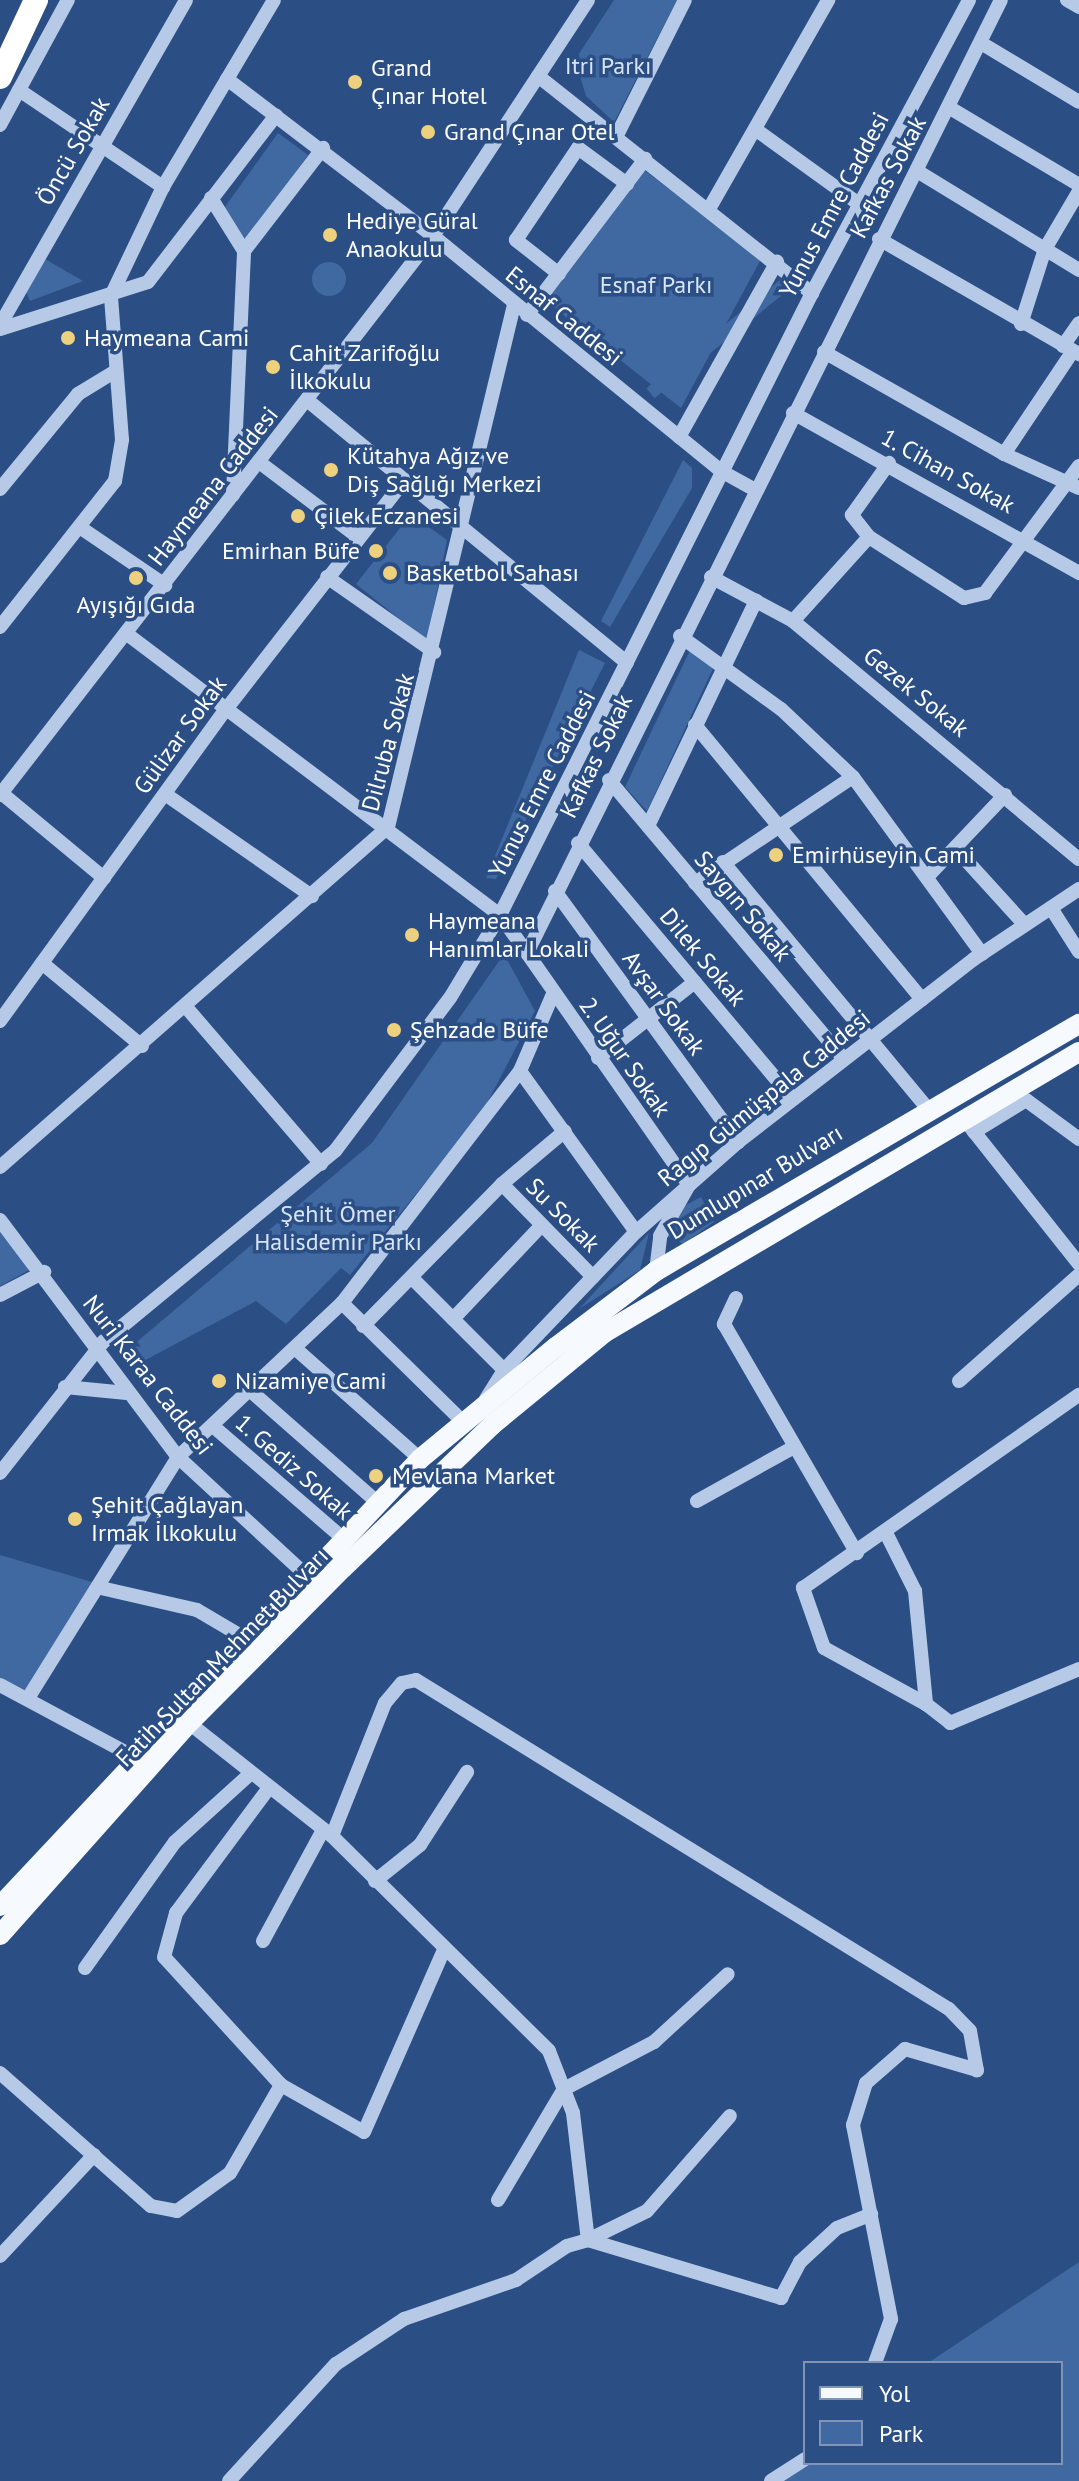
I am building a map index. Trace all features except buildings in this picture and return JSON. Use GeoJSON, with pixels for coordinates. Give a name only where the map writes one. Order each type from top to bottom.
{"type":"FeatureCollection","features":[{"type":"Feature","properties":{"kind":"highway"},"geometry":{"type":"LineString","coordinates":[[9,84],[36,0]]}},
{"type":"Feature","properties":{"kind":"main road","name":"Dumlupınar Bulvarı"},"geometry":{"type":"LineString","coordinates":[[478,1421],[656,1271],[928,1109],[1079,1024]]}},
{"type":"Feature","properties":{"kind":"main road","name":"Dumlupınar Bulvarı"},"geometry":{"type":"LineString","coordinates":[[478,1421],[655,1299],[969,1126],[1079,1052]]}},
{"type":"Feature","properties":{"kind":"main road","name":"Fatih Sultan Mehmet Bulvarı"},"geometry":{"type":"LineString","coordinates":[[0,1906],[420,1459],[478,1421]]}},
{"type":"Feature","properties":{"kind":"main road","name":"Fatih Sultan Mehmet Bulvarı"},"geometry":{"type":"LineString","coordinates":[[0,1935],[189,1723],[478,1421]]}},
{"type":"Feature","properties":{"kind":"street"},"geometry":{"type":"LineString","coordinates":[[0,125],[9,84],[68,0]]}},
{"type":"Feature","properties":{"kind":"street","name":"Öncü Sokak"},"geometry":{"type":"LineString","coordinates":[[0,327],[186,0]]}},
{"type":"Feature","properties":{"kind":"street"},"geometry":{"type":"LineString","coordinates":[[0,627],[115,481],[122,440],[114,372],[111,296],[163,187],[274,0]]}},
{"type":"Feature","properties":{"kind":"street","name":"Haymeana Caddesi"},"geometry":{"type":"LineString","coordinates":[[0,793],[127,634],[433,236],[588,0]]}},
{"type":"Feature","properties":{"kind":"street"},"geometry":{"type":"LineString","coordinates":[[616,137],[685,0]]}},
{"type":"Feature","properties":{"kind":"street"},"geometry":{"type":"LineString","coordinates":[[709,209],[828,0]]}},
{"type":"Feature","properties":{"kind":"street","name":"Yunus Emre Caddesi"},"geometry":{"type":"LineString","coordinates":[[0,1473],[96,1350],[321,1164],[414,1052],[500,915],[812,293],[969,0]]}},
{"type":"Feature","properties":{"kind":"street","name":"Kafkas Sokak"},"geometry":{"type":"LineString","coordinates":[[527,953],[680,636],[879,239],[950,108],[1001,0]]}},
{"type":"Feature","properties":{"kind":"street"},"geometry":{"type":"LineString","coordinates":[[1067,0],[1079,7]]}},
{"type":"Feature","properties":{"kind":"street"},"geometry":{"type":"LineString","coordinates":[[981,43],[1079,102]]}},
{"type":"Feature","properties":{"kind":"street"},"geometry":{"type":"LineString","coordinates":[[538,76],[777,262],[812,293]]}},
{"type":"Feature","properties":{"kind":"street","name":"Esnaf Caddesi"},"geometry":{"type":"LineString","coordinates":[[227,79],[323,148],[721,471],[755,490]]}},
{"type":"Feature","properties":{"kind":"street"},"geometry":{"type":"LineString","coordinates":[[9,84],[163,187]]}},
{"type":"Feature","properties":{"kind":"street"},"geometry":{"type":"LineString","coordinates":[[950,108],[1079,188],[1045,249],[1021,324]]}},
{"type":"Feature","properties":{"kind":"street"},"geometry":{"type":"LineString","coordinates":[[0,327],[111,296],[148,282],[276,115]]}},
{"type":"Feature","properties":{"kind":"street"},"geometry":{"type":"LineString","coordinates":[[755,129],[859,204]]}},
{"type":"Feature","properties":{"kind":"street"},"geometry":{"type":"LineString","coordinates":[[244,251],[323,148]]}},
{"type":"Feature","properties":{"kind":"street"},"geometry":{"type":"LineString","coordinates":[[559,274],[516,240],[578,148],[627,184]]}},
{"type":"Feature","properties":{"kind":"street"},"geometry":{"type":"LineString","coordinates":[[527,315],[645,159]]}},
{"type":"Feature","properties":{"kind":"street"},"geometry":{"type":"LineString","coordinates":[[917,171],[1079,270]]}},
{"type":"Feature","properties":{"kind":"street"},"geometry":{"type":"LineString","coordinates":[[211,198],[244,251],[233,496]]}},
{"type":"Feature","properties":{"kind":"street"},"geometry":{"type":"LineString","coordinates":[[879,239],[1021,324],[1072,350]]}},
{"type":"Feature","properties":{"kind":"street"},"geometry":{"type":"LineString","coordinates":[[679,437],[777,262]]}},
{"type":"Feature","properties":{"kind":"street","name":"Dilruba Sokak"},"geometry":{"type":"LineString","coordinates":[[0,1167],[142,1046],[388,827],[434,652],[514,305]]}},
{"type":"Feature","properties":{"kind":"street"},"geometry":{"type":"LineString","coordinates":[[1004,454],[1072,350],[1079,323]]}},
{"type":"Feature","properties":{"kind":"street"},"geometry":{"type":"LineString","coordinates":[[824,352],[1063,486],[1079,488]]}},
{"type":"Feature","properties":{"kind":"street"},"geometry":{"type":"LineString","coordinates":[[0,489],[78,394],[114,372]]}},
{"type":"Feature","properties":{"kind":"street"},"geometry":{"type":"LineString","coordinates":[[307,400],[627,663]]}},
{"type":"Feature","properties":{"kind":"street","name":"1. Cihan Sokak"},"geometry":{"type":"LineString","coordinates":[[793,413],[889,463],[1079,573]]}},
{"type":"Feature","properties":{"kind":"street"},"geometry":{"type":"LineString","coordinates":[[259,462],[358,537]]}},
{"type":"Feature","properties":{"kind":"street"},"geometry":{"type":"LineString","coordinates":[[889,463],[852,515],[869,537],[964,598],[985,593],[1028,542],[1079,466]]}},
{"type":"Feature","properties":{"kind":"street","name":"Gülizar Sokak"},"geometry":{"type":"LineString","coordinates":[[0,1021],[224,712],[404,481]]}},
{"type":"Feature","properties":{"kind":"street"},"geometry":{"type":"LineString","coordinates":[[81,528],[165,585]]}},
{"type":"Feature","properties":{"kind":"street"},"geometry":{"type":"LineString","coordinates":[[793,621],[869,537]]}},
{"type":"Feature","properties":{"kind":"street"},"geometry":{"type":"LineString","coordinates":[[327,577],[434,652]]}},
{"type":"Feature","properties":{"kind":"street","name":"Gezek Sokak"},"geometry":{"type":"LineString","coordinates":[[711,577],[793,621],[1079,859]]}},
{"type":"Feature","properties":{"kind":"street"},"geometry":{"type":"LineString","coordinates":[[648,826],[756,601]]}},
{"type":"Feature","properties":{"kind":"street"},"geometry":{"type":"LineString","coordinates":[[30,1695],[101,1588],[178,1457],[253,1393],[342,1303],[520,1071],[553,994],[500,915],[388,827],[224,712],[127,634]]}},
{"type":"Feature","properties":{"kind":"street"},"geometry":{"type":"LineString","coordinates":[[680,636],[781,709],[853,777],[930,874],[982,954]]}},
{"type":"Feature","properties":{"kind":"street"},"geometry":{"type":"LineString","coordinates":[[695,725],[782,823],[922,999]]}},
{"type":"Feature","properties":{"kind":"street"},"geometry":{"type":"LineString","coordinates":[[695,883],[853,777]]}},
{"type":"Feature","properties":{"kind":"street","name":"Saygın Sokak"},"geometry":{"type":"LineString","coordinates":[[609,780],[844,1059]]}},
{"type":"Feature","properties":{"kind":"street"},"geometry":{"type":"LineString","coordinates":[[0,793],[104,878]]}},
{"type":"Feature","properties":{"kind":"street"},"geometry":{"type":"LineString","coordinates":[[165,794],[312,896]]}},
{"type":"Feature","properties":{"kind":"street"},"geometry":{"type":"LineString","coordinates":[[930,874],[1005,795]]}},
{"type":"Feature","properties":{"kind":"street","name":"Dilek Sokak"},"geometry":{"type":"LineString","coordinates":[[578,843],[793,1099]]}},
{"type":"Feature","properties":{"kind":"street"},"geometry":{"type":"LineString","coordinates":[[955,848],[1025,925]]}},
{"type":"Feature","properties":{"kind":"street"},"geometry":{"type":"LineString","coordinates":[[723,862],[928,1109]]}},
{"type":"Feature","properties":{"kind":"street","name":"Ragıp Gümüşpala Caddesi"},"geometry":{"type":"LineString","coordinates":[[478,1421],[504,1370],[636,1232],[689,1185],[738,1142],[922,999],[982,954],[1079,889]]}},
{"type":"Feature","properties":{"kind":"street","name":"Avşar Sokak"},"geometry":{"type":"LineString","coordinates":[[555,891],[738,1142]]}},
{"type":"Feature","properties":{"kind":"street"},"geometry":{"type":"LineString","coordinates":[[1051,908],[1079,952]]}},
{"type":"Feature","properties":{"kind":"street"},"geometry":{"type":"LineString","coordinates":[[42,963],[142,1046]]}},
{"type":"Feature","properties":{"kind":"street"},"geometry":{"type":"LineString","coordinates":[[598,1058],[695,982]]}},
{"type":"Feature","properties":{"kind":"street","name":"2. Uğur Sokak"},"geometry":{"type":"LineString","coordinates":[[553,994],[689,1185]]}},
{"type":"Feature","properties":{"kind":"street"},"geometry":{"type":"LineString","coordinates":[[186,1007],[321,1164]]}},
{"type":"Feature","properties":{"kind":"street"},"geometry":{"type":"LineString","coordinates":[[520,1071],[636,1232]]}},
{"type":"Feature","properties":{"kind":"street"},"geometry":{"type":"LineString","coordinates":[[1079,1139],[1026,1100],[969,1126],[1079,1264]]}},
{"type":"Feature","properties":{"kind":"street"},"geometry":{"type":"LineString","coordinates":[[363,1326],[502,1184],[565,1131]]}},
{"type":"Feature","properties":{"kind":"street","name":"Su Sokak"},"geometry":{"type":"LineString","coordinates":[[502,1184],[593,1277]]}},
{"type":"Feature","properties":{"kind":"street"},"geometry":{"type":"LineString","coordinates":[[656,1271],[660,1236],[689,1185]]}},
{"type":"Feature","properties":{"kind":"street","name":"Nuri Karaa Caddesi"},"geometry":{"type":"LineString","coordinates":[[0,1220],[44,1272],[127,1393],[178,1457],[309,1578]]}},
{"type":"Feature","properties":{"kind":"street"},"geometry":{"type":"LineString","coordinates":[[453,1319],[542,1225]]}},
{"type":"Feature","properties":{"kind":"street"},"geometry":{"type":"LineString","coordinates":[[0,1295],[44,1272]]}},
{"type":"Feature","properties":{"kind":"street"},"geometry":{"type":"LineString","coordinates":[[959,1381],[1079,1275]]}},
{"type":"Feature","properties":{"kind":"street"},"geometry":{"type":"LineString","coordinates":[[412,1278],[504,1370]]}},
{"type":"Feature","properties":{"kind":"street"},"geometry":{"type":"LineString","coordinates":[[736,1298],[724,1324],[857,1553]]}},
{"type":"Feature","properties":{"kind":"street"},"geometry":{"type":"LineString","coordinates":[[342,1303],[363,1326],[478,1421]]}},
{"type":"Feature","properties":{"kind":"street"},"geometry":{"type":"LineString","coordinates":[[297,1350],[420,1459]]}},
{"type":"Feature","properties":{"kind":"street"},"geometry":{"type":"LineString","coordinates":[[65,1387],[127,1393]]}},
{"type":"Feature","properties":{"kind":"street"},"geometry":{"type":"LineString","coordinates":[[253,1393],[378,1503]]}},
{"type":"Feature","properties":{"kind":"street"},"geometry":{"type":"LineString","coordinates":[[1079,1395],[886,1533],[803,1588],[824,1648],[926,1704],[950,1723],[1079,1669]]}},
{"type":"Feature","properties":{"kind":"street","name":"1. Gediz Sokak"},"geometry":{"type":"LineString","coordinates":[[214,1427],[345,1540]]}},
{"type":"Feature","properties":{"kind":"street"},"geometry":{"type":"LineString","coordinates":[[697,1501],[794,1447]]}},
{"type":"Feature","properties":{"kind":"street"},"geometry":{"type":"LineString","coordinates":[[886,1533],[915,1591],[926,1704]]}},
{"type":"Feature","properties":{"kind":"street"},"geometry":{"type":"LineString","coordinates":[[101,1588],[197,1610],[248,1640]]}},
{"type":"Feature","properties":{"kind":"street"},"geometry":{"type":"LineString","coordinates":[[263,1941],[328,1833],[385,1703],[402,1683],[416,1680],[949,2009],[970,2031],[977,2070],[905,2049],[866,2083],[853,2125],[891,2319],[876,2361]]}},
{"type":"Feature","properties":{"kind":"street"},"geometry":{"type":"LineString","coordinates":[[0,1685],[30,1695],[138,1759]]}},
{"type":"Feature","properties":{"kind":"street"},"geometry":{"type":"LineString","coordinates":[[189,1723],[328,1833],[444,1950],[525,2023],[549,2051],[564,2089],[588,2240]]}},
{"type":"Feature","properties":{"kind":"street"},"geometry":{"type":"LineString","coordinates":[[375,1881],[420,1845],[467,1772]]}},
{"type":"Feature","properties":{"kind":"street"},"geometry":{"type":"LineString","coordinates":[[85,1968],[175,1842],[251,1773]]}},
{"type":"Feature","properties":{"kind":"street"},"geometry":{"type":"LineString","coordinates":[[269,1788],[176,1913],[164,1957],[281,2085],[364,2132],[444,1950]]}},
{"type":"Feature","properties":{"kind":"street"},"geometry":{"type":"LineString","coordinates":[[498,2200],[564,2089],[654,2042],[728,1974]]}},
{"type":"Feature","properties":{"kind":"street"},"geometry":{"type":"LineString","coordinates":[[2,2080],[151,2206],[177,2211],[230,2173],[281,2085]]}},
{"type":"Feature","properties":{"kind":"street"},"geometry":{"type":"LineString","coordinates":[[229,2481],[296,2401],[348,2356],[404,2319],[516,2280],[647,2211],[730,2116]]}},
{"type":"Feature","properties":{"kind":"street"},"geometry":{"type":"LineString","coordinates":[[0,2256],[94,2155]]}},
{"type":"Feature","properties":{"kind":"street"},"geometry":{"type":"LineString","coordinates":[[588,2240],[781,2298],[800,2262],[837,2228],[871,2214]]}},
{"type":"Feature","properties":{"kind":"street"},"geometry":{"type":"LineString","coordinates":[[771,2481],[803,2460]]}},
{"type":"Feature","properties":{"kind":"green space","name":"Itri Parkı"},"geometry":{"type":"Polygon","coordinates":[[[614,0],[677,0],[614,122],[586,96],[575,60],[614,0]]]}},
{"type":"Feature","properties":{"kind":"green space"},"geometry":{"type":"Polygon","coordinates":[[[278,133],[308,155],[244,245],[222,211],[278,133]]]}},
{"type":"Feature","properties":{"kind":"green space","name":"Esnaf Parkı"},"geometry":{"type":"Polygon","coordinates":[[[644,170],[761,259],[681,408],[543,299],[644,170]]]}},
{"type":"Feature","properties":{"kind":"green space"},"geometry":{"type":"Polygon","coordinates":[[[45,259],[83,281],[30,301],[26,292],[45,259]]]}},
{"type":"Feature","properties":{"kind":"green space"},"geometry":{"type":"Polygon","coordinates":[[[329,262],[341,267],[346,279],[341,291],[329,296],[317,291],[312,279],[317,267],[329,262]]]}},
{"type":"Feature","properties":{"kind":"green space"},"geometry":{"type":"Polygon","coordinates":[[[780,280],[788,290],[655,398],[646,388],[780,280]]]}},
{"type":"Feature","properties":{"kind":"green space"},"geometry":{"type":"Polygon","coordinates":[[[683,460],[692,468],[692,488],[610,627],[601,621],[683,460]]]}},
{"type":"Feature","properties":{"kind":"green space"},"geometry":{"type":"Polygon","coordinates":[[[411,514],[447,540],[427,641],[356,584],[411,514]]]}},
{"type":"Feature","properties":{"kind":"green space"},"geometry":{"type":"Polygon","coordinates":[[[692,646],[715,664],[647,811],[625,787],[692,646]]]}},
{"type":"Feature","properties":{"kind":"green space"},"geometry":{"type":"Polygon","coordinates":[[[579,650],[605,663],[496,879],[486,878],[579,650]]]}},
{"type":"Feature","properties":{"kind":"green space","name":"Şehit Ömer Halisdemir Parkı"},"geometry":{"type":"Polygon","coordinates":[[[504,954],[535,1011],[482,1113],[350,1275],[341,1268],[286,1324],[256,1301],[136,1365],[126,1351],[372,1143],[504,954]]]}},
{"type":"Feature","properties":{"kind":"green space"},"geometry":{"type":"Polygon","coordinates":[[[701,1197],[714,1222],[683,1244],[665,1235],[684,1206],[701,1197]]]}},
{"type":"Feature","properties":{"kind":"green space"},"geometry":{"type":"Polygon","coordinates":[[[0,1231],[31,1269],[0,1286],[0,1231]]]}},
{"type":"Feature","properties":{"kind":"green space"},"geometry":{"type":"Polygon","coordinates":[[[649,1233],[640,1270],[579,1309],[649,1233]]]}},
{"type":"Feature","properties":{"kind":"green space"},"geometry":{"type":"Polygon","coordinates":[[[0,1555],[99,1584],[27,1691],[0,1680],[0,1555]]]}},
{"type":"Feature","properties":{"kind":"green space"},"geometry":{"type":"Polygon","coordinates":[[[1079,2262],[1079,2481],[780,2481],[803,2464],[1063,2465],[1063,2361],[931,2361],[1079,2262]]]}},
{"type":"Feature","properties":{"kind":"place","name":"Grand Çınar Hotel"},"geometry":{"type":"Point","coordinates":[355,82]}},
{"type":"Feature","properties":{"kind":"place","name":"Grand Çınar Otel"},"geometry":{"type":"Point","coordinates":[428,132]}},
{"type":"Feature","properties":{"kind":"place","name":"Hediye Güral Anaokulu"},"geometry":{"type":"Point","coordinates":[330,235]}},
{"type":"Feature","properties":{"kind":"place","name":"Haymeana Cami"},"geometry":{"type":"Point","coordinates":[68,338]}},
{"type":"Feature","properties":{"kind":"place","name":"Cahit Zarifoğlu İlkokulu"},"geometry":{"type":"Point","coordinates":[273,367]}},
{"type":"Feature","properties":{"kind":"place","name":"Kütahya Ağız ve Diş Sağlığı Merkezi"},"geometry":{"type":"Point","coordinates":[331,470]}},
{"type":"Feature","properties":{"kind":"place","name":"Çilek Eczanesi"},"geometry":{"type":"Point","coordinates":[298,516]}},
{"type":"Feature","properties":{"kind":"place","name":"Emirhan Büfe"},"geometry":{"type":"Point","coordinates":[376,551]}},
{"type":"Feature","properties":{"kind":"place","name":"Basketbol Sahası"},"geometry":{"type":"Point","coordinates":[390,573]}},
{"type":"Feature","properties":{"kind":"place","name":"Ayışığı Gıda"},"geometry":{"type":"Point","coordinates":[136,578]}},
{"type":"Feature","properties":{"kind":"place","name":"Emirhüseyin Cami"},"geometry":{"type":"Point","coordinates":[776,855]}},
{"type":"Feature","properties":{"kind":"place","name":"Haymeana Hanımlar Lokali"},"geometry":{"type":"Point","coordinates":[412,935]}},
{"type":"Feature","properties":{"kind":"place","name":"Şehzade Büfe"},"geometry":{"type":"Point","coordinates":[394,1030]}},
{"type":"Feature","properties":{"kind":"place","name":"Nizamiye Cami"},"geometry":{"type":"Point","coordinates":[219,1381]}},
{"type":"Feature","properties":{"kind":"place","name":"Mevlana Market"},"geometry":{"type":"Point","coordinates":[376,1476]}},
{"type":"Feature","properties":{"kind":"place","name":"Şehit Çağlayan Irmak İlkokulu"},"geometry":{"type":"Point","coordinates":[75,1519]}}]}
